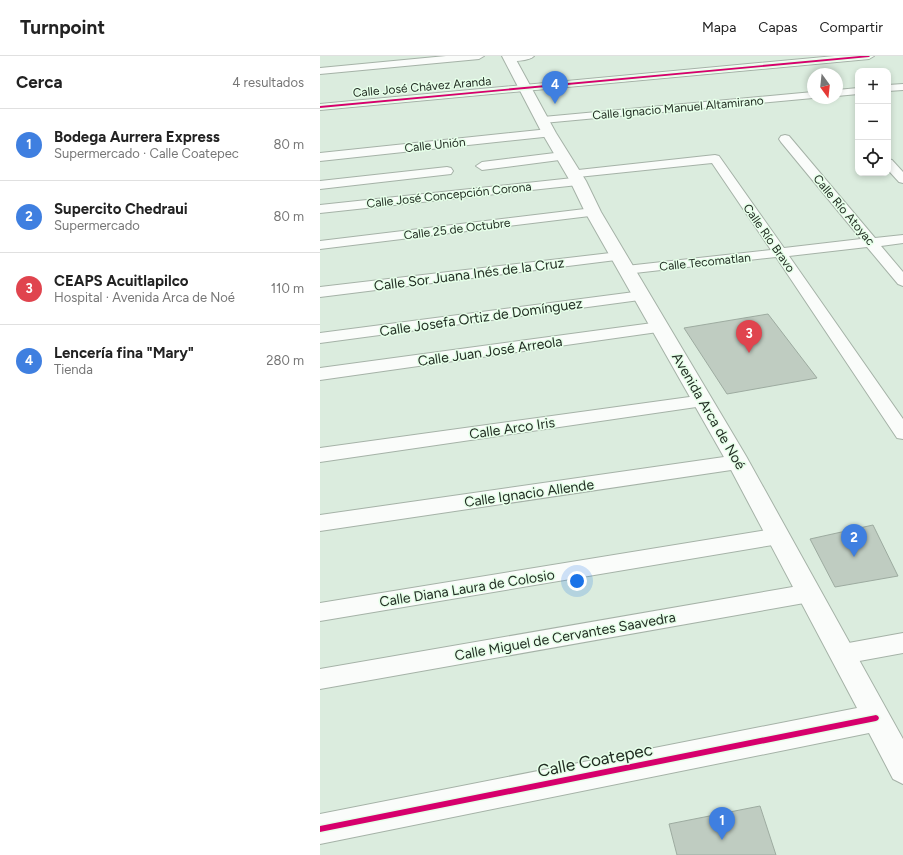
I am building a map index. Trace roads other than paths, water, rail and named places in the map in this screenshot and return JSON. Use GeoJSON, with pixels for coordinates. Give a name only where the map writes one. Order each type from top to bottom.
{"type":"FeatureCollection","features":[{"type":"Feature","properties":{"kind":"main road","name":"Avenida Arca de Noé"},"geometry":{"type":"LineString","coordinates":[[516,57],[526,88],[546,127],[576,178],[593,212],[622,263],[704,401],[738,462],[843,654],[903,769]]}},
{"type":"Feature","properties":{"kind":"main road","name":"Calle Coatepec"},"geometry":{"type":"LineString","coordinates":[[320,829],[876,718]]}},
{"type":"Feature","properties":{"kind":"street"},"geometry":{"type":"LineString","coordinates":[[320,71],[479,56]]}},
{"type":"Feature","properties":{"kind":"street","name":"Calle José Chávez Aranda"},"geometry":{"type":"LineString","coordinates":[[320,107],[526,88],[807,59],[869,56]]}},
{"type":"Feature","properties":{"kind":"street"},"geometry":{"type":"LineString","coordinates":[[891,88],[903,87]]}},
{"type":"Feature","properties":{"kind":"street"},"geometry":{"type":"LineString","coordinates":[[843,92],[855,91]]}},
{"type":"Feature","properties":{"kind":"street","name":"Calle Ignacio Manuel Altamirano"},"geometry":{"type":"LineString","coordinates":[[546,127],[807,96]]}},
{"type":"Feature","properties":{"kind":"street","name":"Calle Unión"},"geometry":{"type":"LineString","coordinates":[[320,157],[546,127]]}},
{"type":"Feature","properties":{"kind":"street","name":"Calle Río Atoyac"},"geometry":{"type":"LineString","coordinates":[[785,139],[903,281]]}},
{"type":"Feature","properties":{"kind":"street"},"geometry":{"type":"LineString","coordinates":[[482,166],[563,156]]}},
{"type":"Feature","properties":{"kind":"street","name":"Calle Río Bravo"},"geometry":{"type":"LineString","coordinates":[[576,178],[715,160],[779,254],[865,373],[903,433]]}},
{"type":"Feature","properties":{"kind":"street"},"geometry":{"type":"LineString","coordinates":[[891,166],[903,179]]}},
{"type":"Feature","properties":{"kind":"street"},"geometry":{"type":"LineString","coordinates":[[320,185],[447,171]]}},
{"type":"Feature","properties":{"kind":"street","name":"Calle José Concepción Corona"},"geometry":{"type":"LineString","coordinates":[[320,209],[576,178]]}},
{"type":"Feature","properties":{"kind":"street","name":"Calle 25 de Octubre"},"geometry":{"type":"LineString","coordinates":[[320,245],[593,212]]}},
{"type":"Feature","properties":{"kind":"street","name":"Calle Tecomatlan"},"geometry":{"type":"LineString","coordinates":[[622,263],[779,254],[903,239]]}},
{"type":"Feature","properties":{"kind":"street","name":"Calle Sor Juana Inés de la Cruz"},"geometry":{"type":"LineString","coordinates":[[320,292],[622,263]]}},
{"type":"Feature","properties":{"kind":"street","name":"Calle Josefa Ortiz de Domínguez"},"geometry":{"type":"LineString","coordinates":[[320,338],[642,296]]}},
{"type":"Feature","properties":{"kind":"street","name":"Calle Juan José Arreola"},"geometry":{"type":"LineString","coordinates":[[320,374],[660,327]]}},
{"type":"Feature","properties":{"kind":"street","name":"Calle Arco Iris"},"geometry":{"type":"LineString","coordinates":[[320,455],[704,401]]}},
{"type":"Feature","properties":{"kind":"street","name":"Calle Ignacio Allende"},"geometry":{"type":"LineString","coordinates":[[320,523],[738,462]]}},
{"type":"Feature","properties":{"kind":"street","name":"Calle Diana Laura de Colosio"},"geometry":{"type":"LineString","coordinates":[[320,612],[779,536]]}},
{"type":"Feature","properties":{"kind":"street","name":"Calle Miguel de Cervantes Saavedra"},"geometry":{"type":"LineString","coordinates":[[320,679],[810,594]]}},
{"type":"Feature","properties":{"kind":"street"},"geometry":{"type":"LineString","coordinates":[[843,654],[903,643]]}},
{"type":"Feature","properties":{"kind":"place","name":"Lencería fina \"Mary\""},"geometry":{"type":"Point","coordinates":[555,104]}},
{"type":"Feature","properties":{"kind":"place","name":"CEAPS Acuitlapilco"},"geometry":{"type":"Point","coordinates":[749,353]}},
{"type":"Feature","properties":{"kind":"place","name":"Supercito Chedraui"},"geometry":{"type":"Point","coordinates":[854,557]}},
{"type":"Feature","properties":{"kind":"place","name":"Bodega Aurrera Express"},"geometry":{"type":"Point","coordinates":[722,840]}}]}
